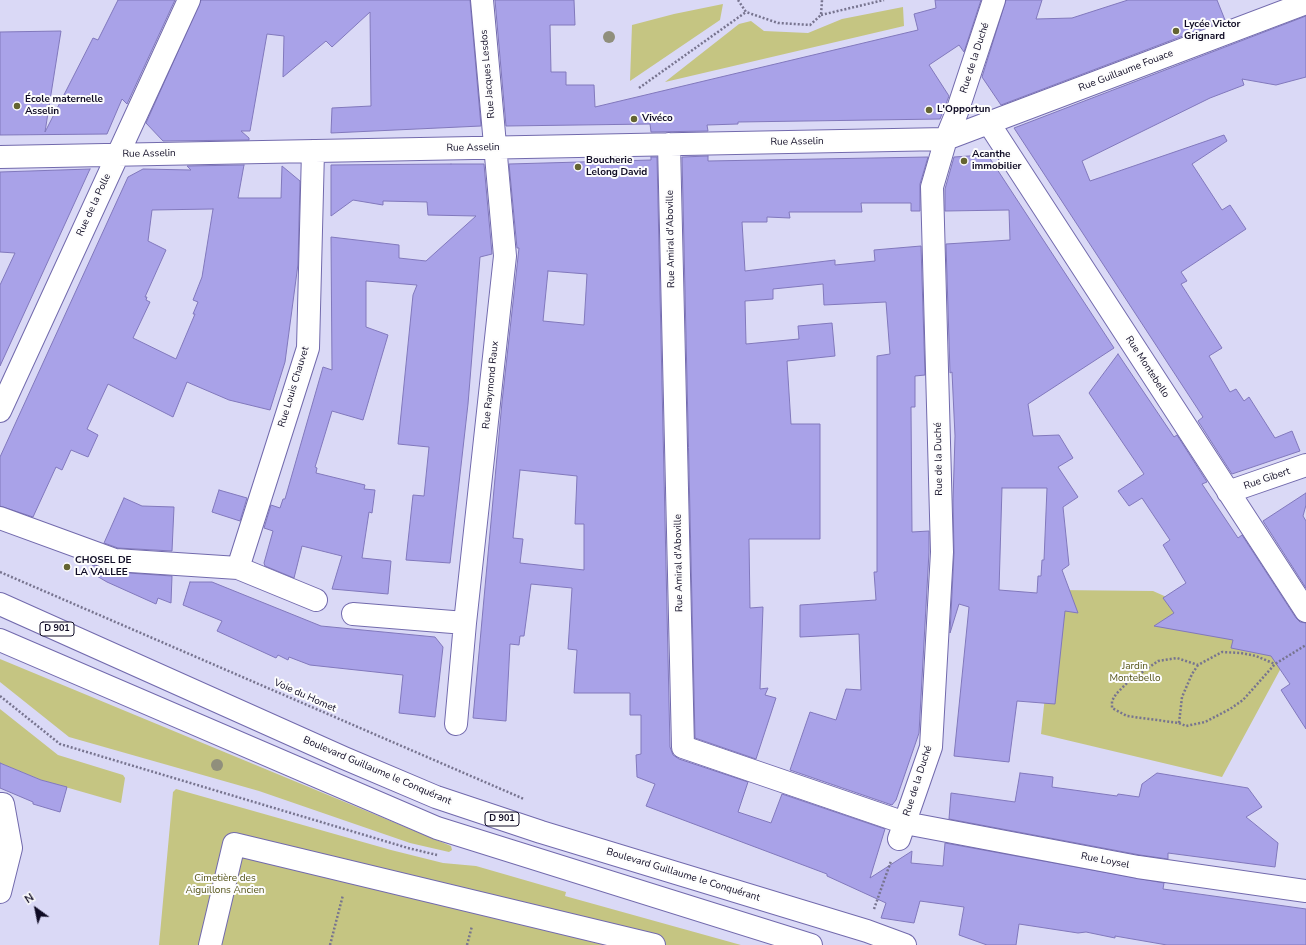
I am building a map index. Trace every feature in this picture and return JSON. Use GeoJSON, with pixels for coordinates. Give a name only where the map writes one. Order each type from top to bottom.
{"type":"FeatureCollection","features":[{"type":"Feature","properties":{"kind":"street","name":"Rue de la Polle"},"geometry":{"type":"LineString","coordinates":[[0,411],[188,0]]}},
{"type":"Feature","properties":{"kind":"street","name":"Rue Jacques Lesdos"},"geometry":{"type":"LineString","coordinates":[[482,0],[494,148]]}},
{"type":"Feature","properties":{"kind":"street","name":"Rue de la Duché"},"geometry":{"type":"LineString","coordinates":[[902,831],[931,747],[942,552],[932,188],[946,139],[957,112],[994,0]]}},
{"type":"Feature","properties":{"kind":"street","name":"Rue Guillaume Fouace"},"geometry":{"type":"LineString","coordinates":[[946,139],[1306,2]]}},
{"type":"Feature","properties":{"kind":"street","name":"Rue Montebello"},"geometry":{"type":"LineString","coordinates":[[988,122],[1306,610]]}},
{"type":"Feature","properties":{"kind":"street","name":"Rue Asselin"},"geometry":{"type":"LineString","coordinates":[[0,157],[946,139]]}},
{"type":"Feature","properties":{"kind":"street","name":"Rue Amiral d'Aboville"},"geometry":{"type":"LineString","coordinates":[[669,144],[683,747],[902,831]]}},
{"type":"Feature","properties":{"kind":"street","name":"Rue Raymond Raux"},"geometry":{"type":"LineString","coordinates":[[456,724],[465,623],[505,256],[494,148]]}},
{"type":"Feature","properties":{"kind":"street","name":"Rue Louis Chauvet"},"geometry":{"type":"LineString","coordinates":[[238,568],[308,348],[313,151]]}},
{"type":"Feature","properties":{"kind":"street","name":"Rue Gibert"},"geometry":{"type":"LineString","coordinates":[[1228,492],[1306,465]]}},
{"type":"Feature","properties":{"kind":"street"},"geometry":{"type":"LineString","coordinates":[[0,518],[115,560],[238,568],[316,600]]}},
{"type":"Feature","properties":{"kind":"street","name":"Boulevard Guillaume le Conquérant"},"geometry":{"type":"LineString","coordinates":[[0,604],[344,758],[436,797],[541,832],[867,931],[905,945]]}},
{"type":"Feature","properties":{"kind":"street"},"geometry":{"type":"LineString","coordinates":[[353,614],[465,623]]}},
{"type":"Feature","properties":{"kind":"street"},"geometry":{"type":"LineString","coordinates":[[0,640],[437,828],[811,945]]}},
{"type":"Feature","properties":{"kind":"street"},"geometry":{"type":"LineString","coordinates":[[0,804],[3,804],[11,848],[3,866],[0,892]]}},
{"type":"Feature","properties":{"kind":"street","name":"Rue Loysel"},"geometry":{"type":"LineString","coordinates":[[902,831],[1306,891]]}},
{"type":"Feature","properties":{"kind":"street"},"geometry":{"type":"LineString","coordinates":[[210,945],[234,844],[654,945]]}},
{"type":"Feature","properties":{"kind":"path"},"geometry":{"type":"LineString","coordinates":[[738,0],[746,12],[778,23],[810,24],[821,16],[884,0]]}},
{"type":"Feature","properties":{"kind":"path"},"geometry":{"type":"LineString","coordinates":[[821,16],[822,0]]}},
{"type":"Feature","properties":{"kind":"path"},"geometry":{"type":"LineString","coordinates":[[639,88],[746,12]]}},
{"type":"Feature","properties":{"kind":"path","name":"Voie du Homet"},"geometry":{"type":"LineString","coordinates":[[0,572],[527,800]]}},
{"type":"Feature","properties":{"kind":"path"},"geometry":{"type":"LineString","coordinates":[[1198,665],[1177,658],[1158,661],[1127,683],[1112,701],[1112,708],[1127,716],[1179,723],[1186,726],[1205,722],[1230,709],[1243,700],[1275,664],[1306,645]]}},
{"type":"Feature","properties":{"kind":"path"},"geometry":{"type":"LineString","coordinates":[[1179,723],[1182,697],[1192,674],[1198,665],[1222,652],[1249,654],[1275,664]]}},
{"type":"Feature","properties":{"kind":"path"},"geometry":{"type":"LineString","coordinates":[[0,696],[60,744],[408,848],[443,856]]}},
{"type":"Feature","properties":{"kind":"path"},"geometry":{"type":"LineString","coordinates":[[874,911],[902,831]]}},
{"type":"Feature","properties":{"kind":"path"},"geometry":{"type":"LineString","coordinates":[[330,945],[348,871]]}},
{"type":"Feature","properties":{"kind":"green space"},"geometry":{"type":"Polygon","coordinates":[[[723,4],[720,20],[630,81],[632,25],[674,14],[723,4]]]}},
{"type":"Feature","properties":{"kind":"green space"},"geometry":{"type":"Polygon","coordinates":[[[903,7],[904,26],[665,82],[739,24],[751,21],[764,31],[808,33],[842,19],[903,7]]]}},
{"type":"Feature","properties":{"kind":"green space","name":"Jardin Montebello"},"geometry":{"type":"Polygon","coordinates":[[[1056,590],[1153,591],[1264,640],[1281,668],[1222,777],[1041,734],[1056,590]]]}},
{"type":"Feature","properties":{"kind":"green space"},"geometry":{"type":"Polygon","coordinates":[[[0,659],[451,846],[452,850],[449,852],[410,843],[259,791],[69,737],[0,682],[0,659]]]}},
{"type":"Feature","properties":{"kind":"green space"},"geometry":{"type":"Polygon","coordinates":[[[0,709],[58,755],[123,775],[125,778],[121,803],[41,780],[0,763],[0,709]]]}},
{"type":"Feature","properties":{"kind":"green space","name":"Cimetière des Aiguillons Ancien"},"geometry":{"type":"Polygon","coordinates":[[[176,789],[391,850],[443,863],[476,866],[566,892],[565,896],[741,945],[159,945],[173,792],[176,789]]]}},
{"type":"Feature","properties":{"kind":"building"},"geometry":{"type":"Polygon","coordinates":[[[118,0],[175,0],[127,104],[122,99],[107,134],[0,135],[0,32],[61,31],[45,132],[93,38],[98,40],[118,0]]]}},
{"type":"Feature","properties":{"kind":"building"},"geometry":{"type":"Polygon","coordinates":[[[201,0],[470,0],[481,126],[331,133],[332,108],[371,106],[370,12],[332,47],[326,41],[283,77],[284,36],[267,34],[250,131],[241,131],[249,138],[249,140],[163,141],[146,123],[201,0]]]}},
{"type":"Feature","properties":{"kind":"building"},"geometry":{"type":"Polygon","coordinates":[[[495,0],[574,0],[575,25],[550,25],[551,72],[566,72],[566,85],[594,85],[595,107],[918,30],[914,14],[936,8],[935,0],[981,0],[964,52],[959,45],[929,65],[949,96],[940,119],[738,122],[738,124],[707,125],[708,131],[651,132],[650,124],[506,126],[495,0]]]}},
{"type":"Feature","properties":{"kind":"building"},"geometry":{"type":"Polygon","coordinates":[[[1006,0],[1042,0],[1036,19],[1072,18],[1128,0],[1217,0],[1225,20],[1001,105],[982,77],[1006,0]]]}},
{"type":"Feature","properties":{"kind":"building"},"geometry":{"type":"Polygon","coordinates":[[[1306,16],[1306,77],[1276,85],[1242,79],[1244,85],[1210,98],[1082,161],[1090,181],[1224,135],[1227,141],[1192,164],[1222,210],[1230,205],[1246,229],[1181,272],[1187,281],[1181,284],[1222,348],[1209,356],[1230,392],[1236,389],[1244,401],[1249,397],[1275,438],[1292,431],[1300,451],[1232,474],[1198,421],[1203,417],[1014,128],[1306,16]]]}},
{"type":"Feature","properties":{"kind":"building"},"geometry":{"type":"Polygon","coordinates":[[[984,155],[989,157],[1114,348],[1028,404],[1033,436],[1059,435],[1073,458],[1058,467],[1078,497],[1063,507],[1069,565],[1062,570],[1078,613],[1065,611],[1055,704],[1017,701],[1009,762],[954,756],[969,607],[959,604],[950,633],[954,553],[953,501],[955,436],[952,372],[950,373],[946,244],[1010,240],[1009,210],[945,211],[945,189],[954,157],[984,155]],[[1002,488],[999,590],[1037,593],[1038,576],[1041,576],[1042,560],[1044,560],[1047,488],[1002,488]]]}},
{"type":"Feature","properties":{"kind":"building"},"geometry":{"type":"Polygon","coordinates":[[[708,156],[708,161],[928,157],[920,184],[920,211],[911,211],[911,203],[861,203],[862,212],[789,212],[790,218],[767,217],[767,222],[742,222],[745,271],[835,260],[835,265],[875,261],[874,250],[921,246],[925,375],[915,376],[915,407],[911,407],[912,532],[929,531],[929,552],[919,733],[896,800],[892,805],[790,770],[810,712],[836,720],[846,689],[861,690],[859,634],[800,637],[800,605],[876,600],[874,572],[877,572],[877,356],[890,354],[886,302],[824,305],[823,284],[773,289],[773,299],[745,301],[746,344],[799,339],[798,326],[832,323],[835,356],[787,361],[791,424],[820,424],[820,539],[749,539],[750,608],[763,607],[760,689],[768,688],[765,695],[776,698],[756,759],[695,738],[682,157],[708,156]]]}},
{"type":"Feature","properties":{"kind":"building"},"geometry":{"type":"Polygon","coordinates":[[[651,157],[657,157],[670,747],[673,755],[679,759],[748,782],[738,812],[771,823],[782,794],[885,829],[870,878],[912,851],[911,863],[943,866],[945,843],[1164,883],[1163,889],[1306,909],[1306,945],[1167,945],[1115,936],[1115,938],[1086,932],[1078,933],[1019,924],[1016,945],[987,945],[959,935],[964,907],[920,901],[914,923],[881,918],[886,903],[827,876],[827,874],[646,806],[655,784],[637,777],[636,755],[641,754],[641,715],[630,715],[630,693],[574,693],[577,650],[568,649],[572,588],[531,584],[524,636],[520,636],[519,645],[510,644],[506,721],[473,718],[502,402],[519,248],[517,248],[509,164],[651,160],[651,157]],[[548,271],[543,321],[584,325],[587,274],[548,271]],[[520,470],[513,538],[523,539],[520,563],[584,570],[584,524],[575,524],[577,476],[520,470]]]}},
{"type":"Feature","properties":{"kind":"building"},"geometry":{"type":"Polygon","coordinates":[[[484,164],[492,254],[480,257],[468,404],[450,563],[406,560],[413,495],[424,496],[429,447],[398,444],[413,295],[417,285],[366,281],[366,327],[388,335],[363,420],[332,411],[315,467],[317,468],[316,473],[365,485],[364,489],[375,490],[372,513],[369,512],[362,558],[391,561],[388,594],[332,589],[342,556],[302,546],[294,578],[265,566],[264,563],[273,531],[264,528],[271,505],[280,508],[283,499],[285,499],[323,367],[332,370],[331,237],[399,245],[399,258],[426,261],[476,216],[428,215],[427,202],[383,201],[383,205],[353,200],[331,216],[331,165],[484,164]]]}},
{"type":"Feature","properties":{"kind":"building"},"geometry":{"type":"Polygon","coordinates":[[[244,165],[238,198],[281,198],[282,166],[300,181],[298,264],[285,362],[270,410],[229,400],[187,382],[173,417],[108,384],[87,429],[98,435],[88,457],[71,450],[62,470],[56,467],[33,517],[0,506],[0,457],[128,177],[143,169],[191,170],[187,166],[244,165]],[[213,209],[152,210],[148,241],[166,250],[145,297],[147,297],[146,300],[150,302],[133,338],[176,359],[195,314],[193,314],[198,302],[193,300],[202,277],[213,209]]]}},
{"type":"Feature","properties":{"kind":"building"},"geometry":{"type":"Polygon","coordinates":[[[90,169],[0,366],[0,285],[15,253],[0,252],[0,172],[90,169]]]}},
{"type":"Feature","properties":{"kind":"building"},"geometry":{"type":"Polygon","coordinates":[[[1118,354],[1174,437],[1177,435],[1207,482],[1202,484],[1238,538],[1242,535],[1296,618],[1300,622],[1306,623],[1306,729],[1281,690],[1290,684],[1271,656],[1231,648],[1233,640],[1154,626],[1174,613],[1163,598],[1186,583],[1163,545],[1170,540],[1142,498],[1129,506],[1118,491],[1144,474],[1089,393],[1118,354]]]}},
{"type":"Feature","properties":{"kind":"building"},"geometry":{"type":"Polygon","coordinates":[[[219,490],[247,498],[240,521],[212,512],[219,490]]]}},
{"type":"Feature","properties":{"kind":"building"},"geometry":{"type":"Polygon","coordinates":[[[1306,493],[1306,505],[1303,516],[1306,521],[1306,588],[1263,521],[1306,493]]]}},
{"type":"Feature","properties":{"kind":"building"},"geometry":{"type":"Polygon","coordinates":[[[124,498],[142,506],[174,507],[172,551],[118,548],[104,543],[124,498]]]}},
{"type":"Feature","properties":{"kind":"building"},"geometry":{"type":"Polygon","coordinates":[[[93,565],[114,572],[172,576],[171,603],[158,598],[156,604],[107,582],[90,572],[93,565]]]}},
{"type":"Feature","properties":{"kind":"building"},"geometry":{"type":"Polygon","coordinates":[[[190,582],[212,582],[321,626],[435,637],[443,647],[435,717],[399,713],[403,675],[310,665],[289,657],[288,660],[278,655],[276,658],[217,631],[222,621],[183,605],[190,582]]]}},
{"type":"Feature","properties":{"kind":"building"},"geometry":{"type":"Polygon","coordinates":[[[0,763],[41,780],[67,787],[60,812],[33,804],[33,802],[0,788],[0,763]]]}},
{"type":"Feature","properties":{"kind":"building"},"geometry":{"type":"Polygon","coordinates":[[[1020,773],[1053,777],[1052,787],[1117,796],[1118,794],[1139,797],[1142,784],[1157,773],[1248,788],[1262,807],[1246,817],[1278,843],[1275,867],[1168,853],[1168,859],[1140,855],[949,819],[951,793],[1015,802],[1020,773]]]}},
{"type":"Feature","properties":{"kind":"place","name":"Lycée Victor Grignard"},"geometry":{"type":"Point","coordinates":[1176,31]}},
{"type":"Feature","properties":{"kind":"place","name":"École maternelle Asselin"},"geometry":{"type":"Point","coordinates":[17,106]}},
{"type":"Feature","properties":{"kind":"place","name":"L'Opportun"},"geometry":{"type":"Point","coordinates":[929,110]}},
{"type":"Feature","properties":{"kind":"place","name":"Vivéco"},"geometry":{"type":"Point","coordinates":[634,119]}},
{"type":"Feature","properties":{"kind":"place","name":"Acanthe immobilier"},"geometry":{"type":"Point","coordinates":[964,161]}},
{"type":"Feature","properties":{"kind":"place","name":"Boucherie Lelong David"},"geometry":{"type":"Point","coordinates":[578,167]}},
{"type":"Feature","properties":{"kind":"place","name":"CHOSEL DE LA VALLEE"},"geometry":{"type":"Point","coordinates":[67,567]}}]}
